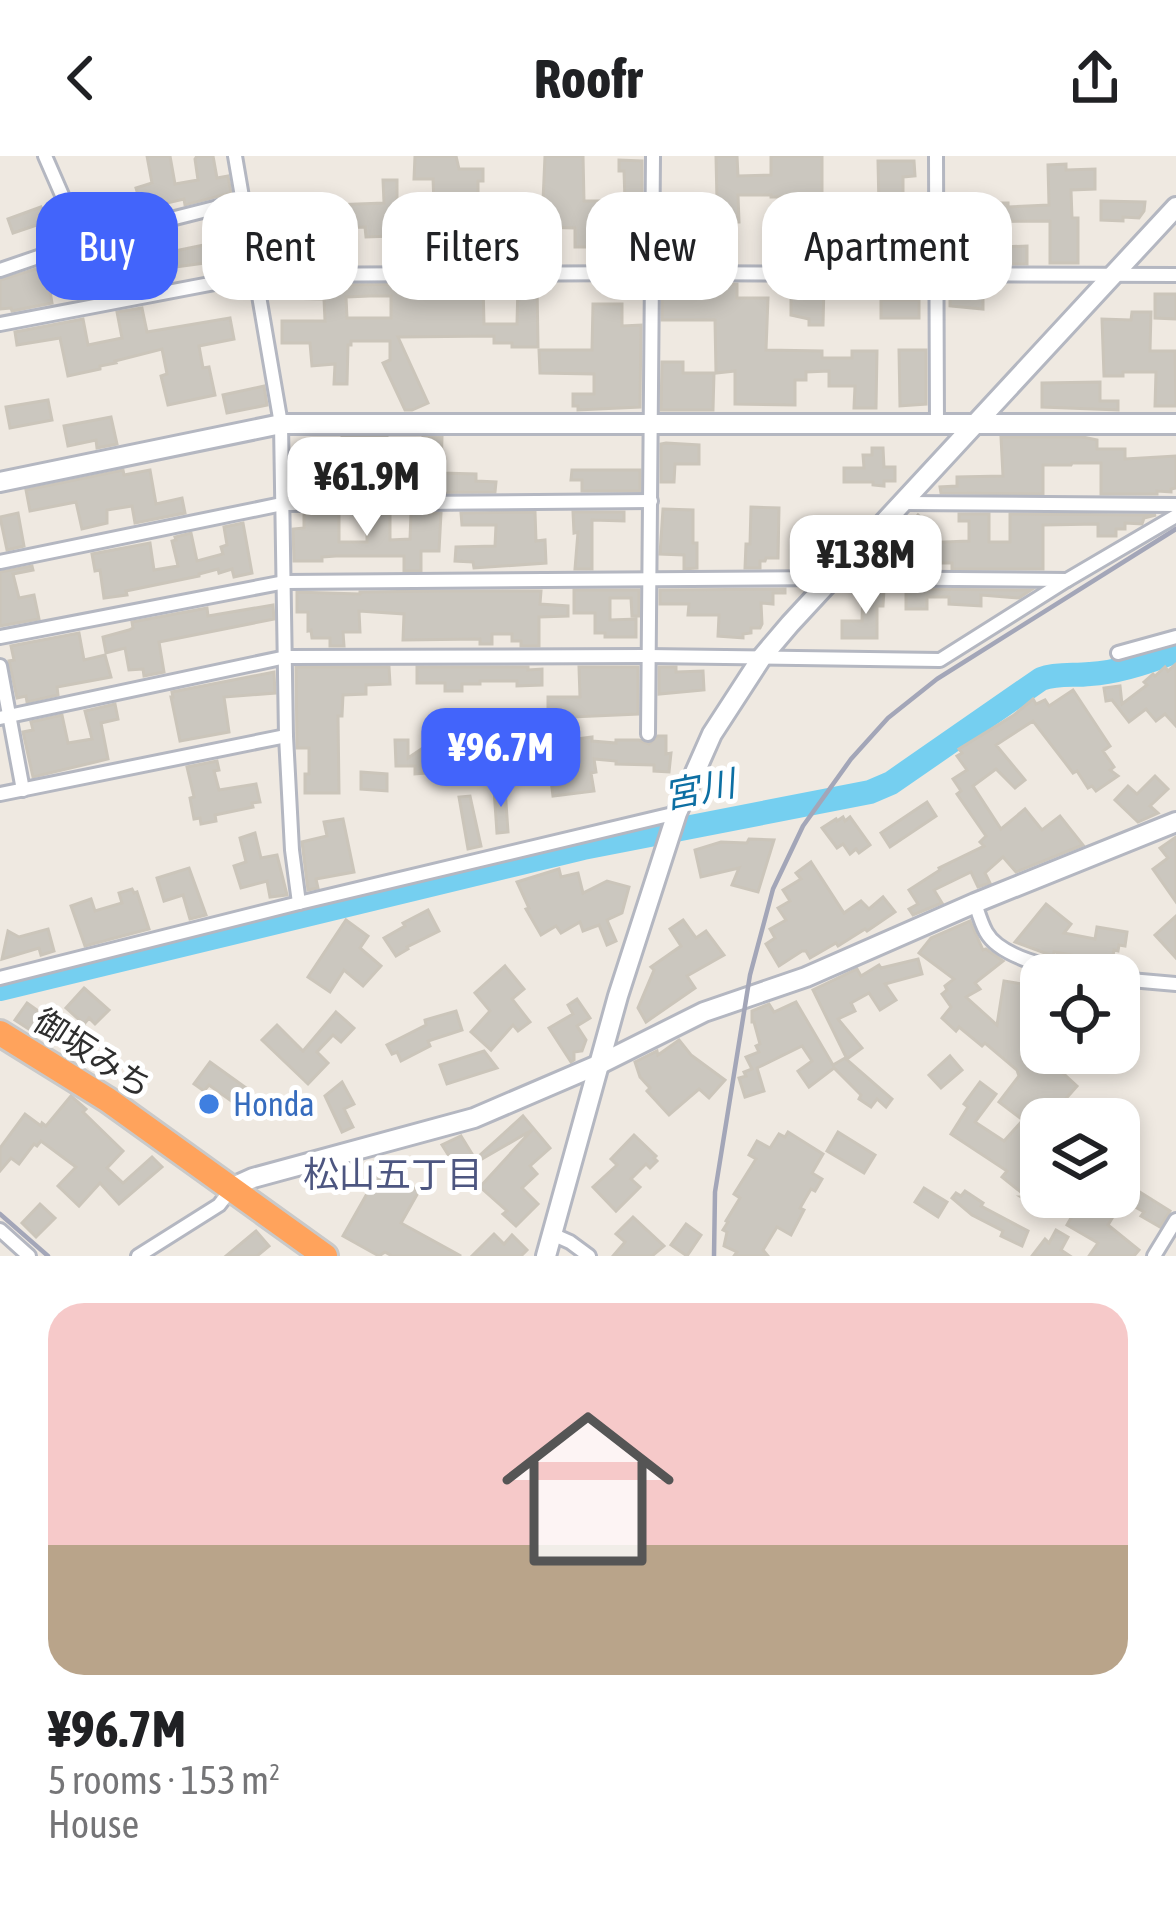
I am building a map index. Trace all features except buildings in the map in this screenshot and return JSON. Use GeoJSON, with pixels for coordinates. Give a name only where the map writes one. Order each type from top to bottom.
{"type":"FeatureCollection","features":[{"type":"Feature","properties":{"kind":"highway","name":"御坂みち"},"geometry":{"type":"LineString","coordinates":[[0,1033],[108,1100],[232,1187],[310,1252]]}},
{"type":"Feature","properties":{"kind":"street"},"geometry":{"type":"LineString","coordinates":[[45,156],[60,192]]}},
{"type":"Feature","properties":{"kind":"street"},"geometry":{"type":"LineString","coordinates":[[235,156],[241,192]]}},
{"type":"Feature","properties":{"kind":"street"},"geometry":{"type":"LineString","coordinates":[[653,156],[653,192]]}},
{"type":"Feature","properties":{"kind":"street"},"geometry":{"type":"LineString","coordinates":[[935,192],[936,156]]}},
{"type":"Feature","properties":{"kind":"street"},"geometry":{"type":"LineString","coordinates":[[546,1256],[618,996],[675,817],[712,734],[762,657],[1176,207]]}},
{"type":"Feature","properties":{"kind":"street"},"geometry":{"type":"LineString","coordinates":[[0,269],[36,257]]}},
{"type":"Feature","properties":{"kind":"street"},"geometry":{"type":"LineString","coordinates":[[358,274],[586,273]]}},
{"type":"Feature","properties":{"kind":"street"},"geometry":{"type":"LineString","coordinates":[[1012,274],[1176,275]]}},
{"type":"Feature","properties":{"kind":"street"},"geometry":{"type":"LineString","coordinates":[[0,324],[202,285]]}},
{"type":"Feature","properties":{"kind":"street"},"geometry":{"type":"LineString","coordinates":[[261,300],[281,424],[286,736],[299,903]]}},
{"type":"Feature","properties":{"kind":"street"},"geometry":{"type":"LineString","coordinates":[[648,734],[652,300]]}},
{"type":"Feature","properties":{"kind":"street"},"geometry":{"type":"LineString","coordinates":[[935,300],[937,425]]}},
{"type":"Feature","properties":{"kind":"street"},"geometry":{"type":"LineString","coordinates":[[0,482],[281,424],[1176,424]]}},
{"type":"Feature","properties":{"kind":"street"},"geometry":{"type":"LineString","coordinates":[[0,562],[282,504],[651,501]]}},
{"type":"Feature","properties":{"kind":"street"},"geometry":{"type":"LineString","coordinates":[[902,503],[1176,505]]}},
{"type":"Feature","properties":{"kind":"street"},"geometry":{"type":"LineString","coordinates":[[5,717],[286,657],[940,660],[1176,516]]}},
{"type":"Feature","properties":{"kind":"street"},"geometry":{"type":"LineString","coordinates":[[0,637],[285,582],[1066,580]]}},
{"type":"Feature","properties":{"kind":"street"},"geometry":{"type":"LineString","coordinates":[[1118,653],[1176,637]]}},
{"type":"Feature","properties":{"kind":"street"},"geometry":{"type":"LineString","coordinates":[[0,666],[5,717],[23,790]]}},
{"type":"Feature","properties":{"kind":"street"},"geometry":{"type":"LineString","coordinates":[[0,794],[286,736]]}},
{"type":"Feature","properties":{"kind":"street"},"geometry":{"type":"LineString","coordinates":[[0,978],[675,817]]}},
{"type":"Feature","properties":{"kind":"street"},"geometry":{"type":"LineString","coordinates":[[139,1256],[219,1204],[232,1187],[253,1178],[474,1118],[600,1064],[704,1012],[806,976],[1176,822]]}},
{"type":"Feature","properties":{"kind":"street"},"geometry":{"type":"LineString","coordinates":[[975,903],[988,937],[1020,957]]}},
{"type":"Feature","properties":{"kind":"street"},"geometry":{"type":"LineString","coordinates":[[1140,981],[1176,984]]}},
{"type":"Feature","properties":{"kind":"street"},"geometry":{"type":"LineString","coordinates":[[1154,1256],[1176,1220]]}},
{"type":"Feature","properties":{"kind":"street"},"geometry":{"type":"LineString","coordinates":[[0,1230],[29,1256]]}},
{"type":"Feature","properties":{"kind":"street"},"geometry":{"type":"LineString","coordinates":[[552,1234],[590,1256]]}},
{"type":"Feature","properties":{"kind":"waterway","name":"宮川"},"geometry":{"type":"LineString","coordinates":[[0,989],[583,848],[870,792],[891,783],[1041,679],[1112,671],[1176,651]]}},
{"type":"Feature","properties":{"kind":"railway"},"geometry":{"type":"LineString","coordinates":[[714,1256],[715,1192],[750,975],[773,889],[803,826],[851,759],[888,718],[937,679],[1176,529]]}},
{"type":"Feature","properties":{"kind":"railway"},"geometry":{"type":"LineString","coordinates":[[0,1214],[48,1256]]}},
{"type":"Feature","properties":{"kind":"place","name":"Honda"},"geometry":{"type":"Point","coordinates":[209,1104]}},
{"type":"Feature","properties":{"kind":"district","name":"松山五丁目"},"geometry":{"type":"Point","coordinates":[393,1174]}}]}
